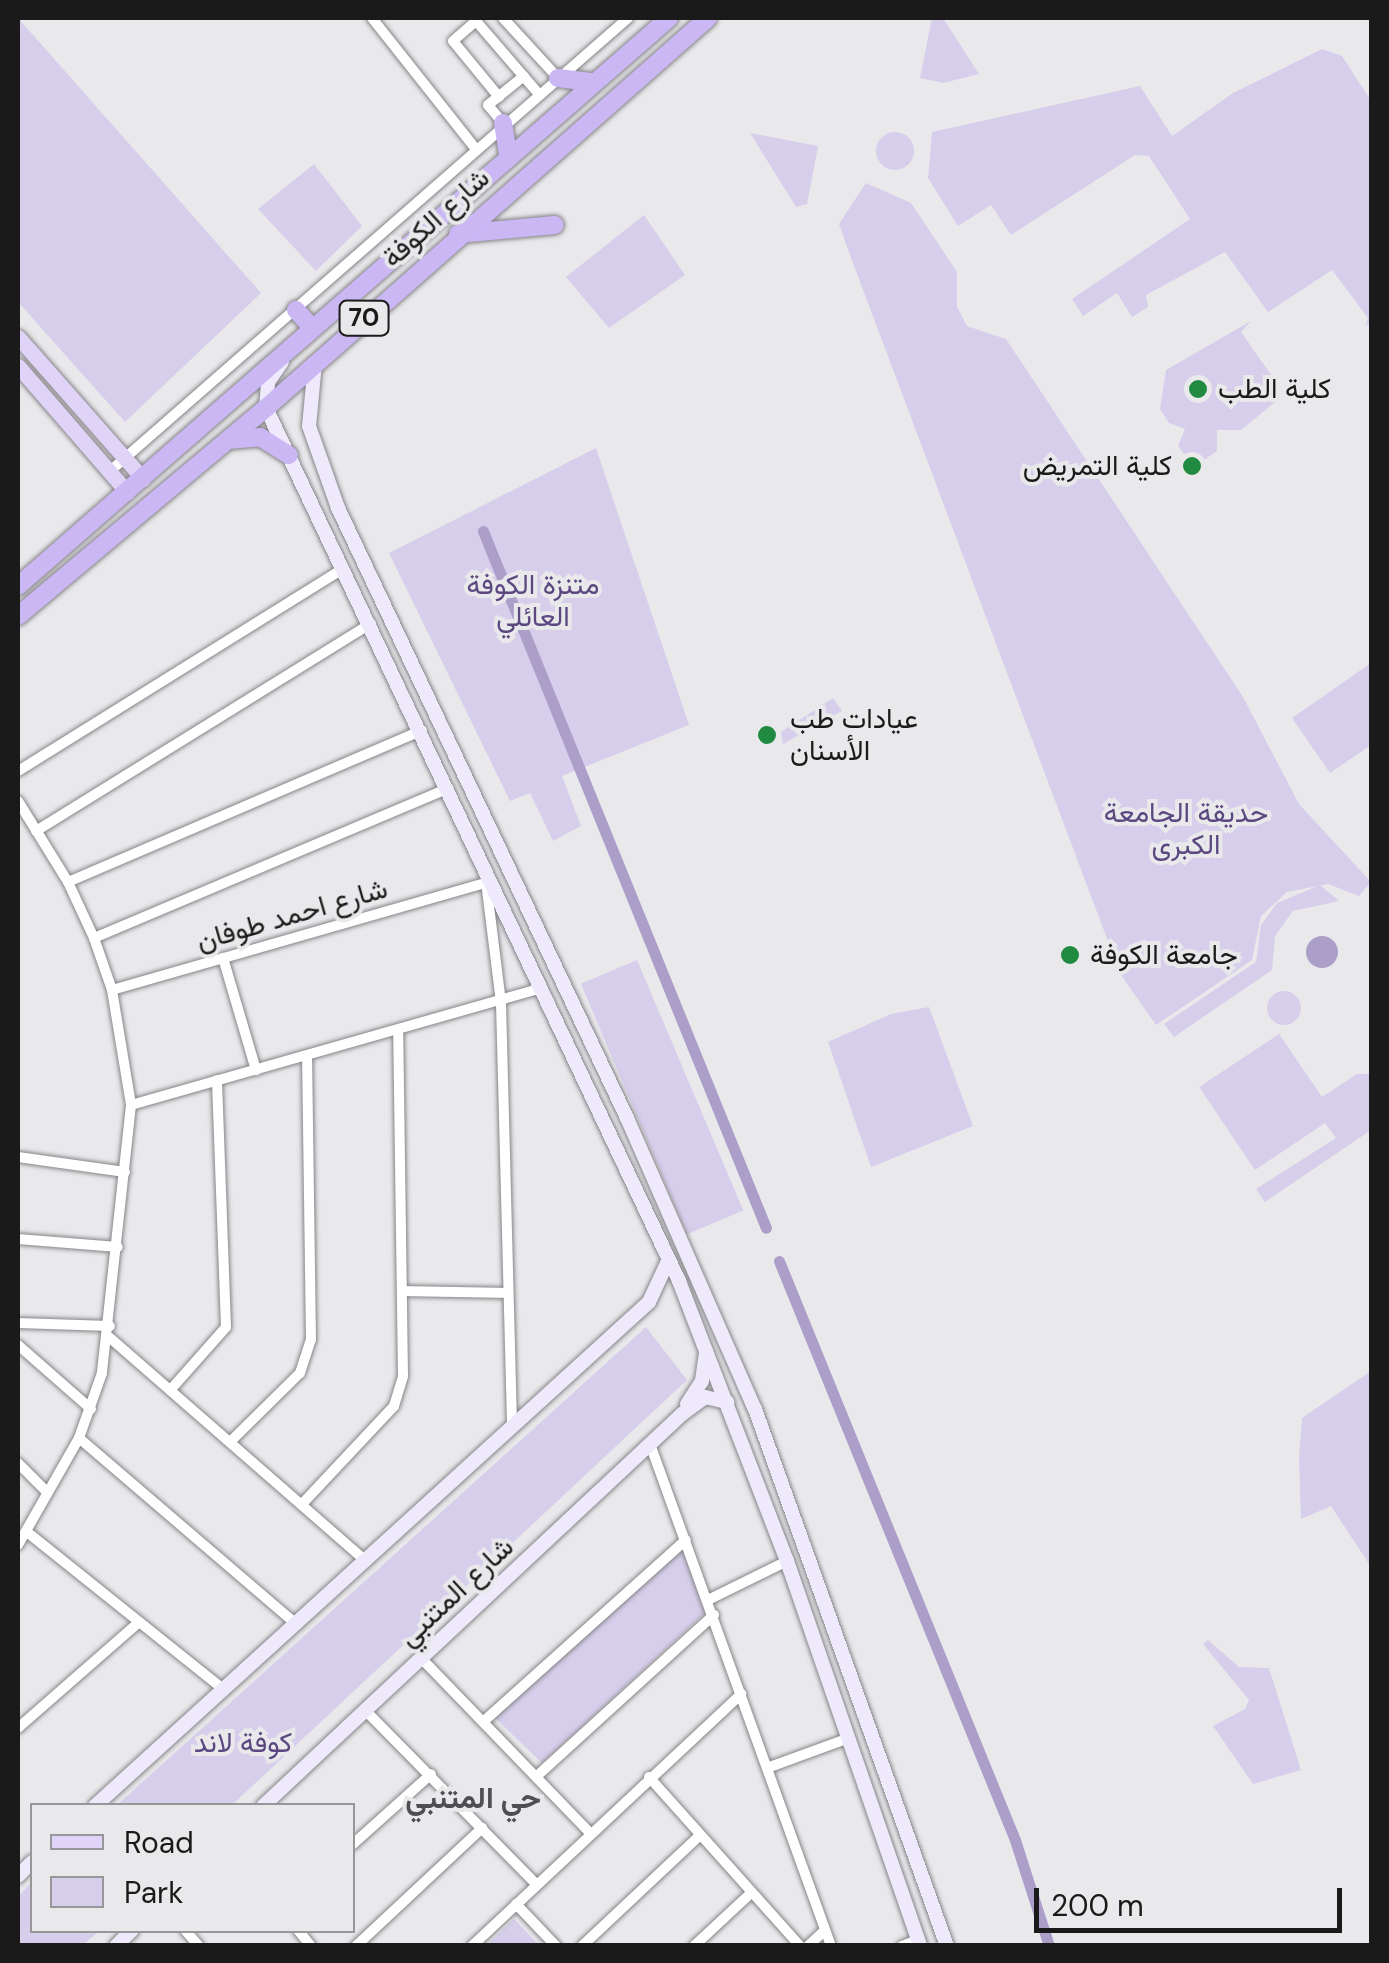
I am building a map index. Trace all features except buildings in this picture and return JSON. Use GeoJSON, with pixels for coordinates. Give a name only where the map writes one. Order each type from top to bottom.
{"type":"FeatureCollection","features":[{"type":"Feature","properties":{"kind":"highway","name":"شارع الكوفة"},"geometry":{"type":"LineString","coordinates":[[21,575],[127,492],[290,352],[534,130],[670,18]]}},
{"type":"Feature","properties":{"kind":"highway","name":"شارع الكوفة"},"geometry":{"type":"LineString","coordinates":[[18,616],[266,408],[458,234],[708,18]]}},
{"type":"Feature","properties":{"kind":"highway"},"geometry":{"type":"LineString","coordinates":[[558,78],[594,82]]}},
{"type":"Feature","properties":{"kind":"highway"},"geometry":{"type":"LineString","coordinates":[[574,98],[591,118]]}},
{"type":"Feature","properties":{"kind":"highway"},"geometry":{"type":"LineString","coordinates":[[503,123],[508,153]]}},
{"type":"Feature","properties":{"kind":"highway"},"geometry":{"type":"LineString","coordinates":[[534,130],[550,139],[552,152]]}},
{"type":"Feature","properties":{"kind":"highway"},"geometry":{"type":"LineString","coordinates":[[458,234],[554,225]]}},
{"type":"Feature","properties":{"kind":"highway"},"geometry":{"type":"LineString","coordinates":[[296,310],[313,329]]}},
{"type":"Feature","properties":{"kind":"highway"},"geometry":{"type":"LineString","coordinates":[[228,440],[260,437],[290,456]]}},
{"type":"Feature","properties":{"kind":"highway"},"geometry":{"type":"LineString","coordinates":[[169,454],[184,457],[190,468]]}},
{"type":"Feature","properties":{"kind":"main road"},"geometry":{"type":"LineString","coordinates":[[18,337],[143,478]]}},
{"type":"Feature","properties":{"kind":"main road"},"geometry":{"type":"LineString","coordinates":[[290,352],[268,382],[266,408],[423,730],[687,1300],[787,1561],[920,1944],[934,1936],[947,1945]]}},
{"type":"Feature","properties":{"kind":"main road"},"geometry":{"type":"LineString","coordinates":[[316,362],[309,426],[326,478],[544,942],[755,1410],[947,1945]]}},
{"type":"Feature","properties":{"kind":"main road"},"geometry":{"type":"LineString","coordinates":[[18,366],[127,492]]}},
{"type":"Feature","properties":{"kind":"main road"},"geometry":{"type":"LineString","coordinates":[[303,485],[311,472],[326,478]]}},
{"type":"Feature","properties":{"kind":"main road"},"geometry":{"type":"LineString","coordinates":[[526,952],[533,940],[544,942]]}},
{"type":"Feature","properties":{"kind":"main road"},"geometry":{"type":"LineString","coordinates":[[98,1803],[649,1302],[669,1259]]}},
{"type":"Feature","properties":{"kind":"main road"},"geometry":{"type":"LineString","coordinates":[[649,1302],[670,1295],[687,1300]]}},
{"type":"Feature","properties":{"kind":"main road","name":"شارع المتنبي"},"geometry":{"type":"LineString","coordinates":[[682,1414],[700,1387],[706,1350]]}},
{"type":"Feature","properties":{"kind":"main road","name":"شارع المتنبي"},"geometry":{"type":"LineString","coordinates":[[266,1803],[682,1414],[705,1397],[728,1402]]}},
{"type":"Feature","properties":{"kind":"main road"},"geometry":{"type":"LineString","coordinates":[[912,1919],[924,1921],[935,1910]]}},
{"type":"Feature","properties":{"kind":"street"},"geometry":{"type":"LineString","coordinates":[[372,18],[475,148]]}},
{"type":"Feature","properties":{"kind":"street"},"geometry":{"type":"LineString","coordinates":[[503,18],[558,78]]}},
{"type":"Feature","properties":{"kind":"street"},"geometry":{"type":"LineString","coordinates":[[109,472],[503,123],[628,18]]}},
{"type":"Feature","properties":{"kind":"street"},"geometry":{"type":"LineString","coordinates":[[499,96],[453,42],[476,21],[538,93]]}},
{"type":"Feature","properties":{"kind":"street"},"geometry":{"type":"LineString","coordinates":[[503,123],[488,106],[524,76]]}},
{"type":"Feature","properties":{"kind":"street"},"geometry":{"type":"LineString","coordinates":[[18,771],[343,569]]}},
{"type":"Feature","properties":{"kind":"street"},"geometry":{"type":"LineString","coordinates":[[36,832],[372,623]]}},
{"type":"Feature","properties":{"kind":"street"},"geometry":{"type":"LineString","coordinates":[[68,882],[423,730]]}},
{"type":"Feature","properties":{"kind":"street"},"geometry":{"type":"LineString","coordinates":[[94,938],[450,788]]}},
{"type":"Feature","properties":{"kind":"street"},"geometry":{"type":"LineString","coordinates":[[18,801],[68,882],[94,938],[112,990],[131,1104],[109,1332],[92,1409],[18,1545]]}},
{"type":"Feature","properties":{"kind":"street"},"geometry":{"type":"LineString","coordinates":[[484,863],[501,1003],[512,1430]]}},
{"type":"Feature","properties":{"kind":"street","name":"شارع احمد طوفان"},"geometry":{"type":"LineString","coordinates":[[112,990],[486,882]]}},
{"type":"Feature","properties":{"kind":"street"},"geometry":{"type":"LineString","coordinates":[[224,958],[256,1070]]}},
{"type":"Feature","properties":{"kind":"street"},"geometry":{"type":"LineString","coordinates":[[131,1104],[398,1033],[543,988]]}},
{"type":"Feature","properties":{"kind":"street"},"geometry":{"type":"LineString","coordinates":[[303,1503],[394,1406],[404,1376],[398,1033]]}},
{"type":"Feature","properties":{"kind":"street"},"geometry":{"type":"LineString","coordinates":[[233,1439],[300,1372],[311,1340],[307,1056]]}},
{"type":"Feature","properties":{"kind":"street"},"geometry":{"type":"LineString","coordinates":[[173,1387],[226,1327],[217,1080]]}},
{"type":"Feature","properties":{"kind":"street"},"geometry":{"type":"LineString","coordinates":[[18,1158],[125,1172]]}},
{"type":"Feature","properties":{"kind":"street"},"geometry":{"type":"LineString","coordinates":[[18,1239],[118,1248]]}},
{"type":"Feature","properties":{"kind":"street"},"geometry":{"type":"LineString","coordinates":[[404,1291],[507,1293]]}},
{"type":"Feature","properties":{"kind":"street"},"geometry":{"type":"LineString","coordinates":[[18,1324],[109,1332],[365,1560]]}},
{"type":"Feature","properties":{"kind":"street"},"geometry":{"type":"LineString","coordinates":[[18,1345],[92,1409]]}},
{"type":"Feature","properties":{"kind":"street"},"geometry":{"type":"LineString","coordinates":[[79,1438],[295,1623]]}},
{"type":"Feature","properties":{"kind":"street"},"geometry":{"type":"LineString","coordinates":[[650,1444],[710,1600],[831,1946]]}},
{"type":"Feature","properties":{"kind":"street"},"geometry":{"type":"LineString","coordinates":[[18,1463],[48,1493]]}},
{"type":"Feature","properties":{"kind":"street"},"geometry":{"type":"LineString","coordinates":[[27,1532],[223,1689]]}},
{"type":"Feature","properties":{"kind":"street"},"geometry":{"type":"LineString","coordinates":[[484,1721],[686,1540]]}},
{"type":"Feature","properties":{"kind":"street"},"geometry":{"type":"LineString","coordinates":[[710,1600],[787,1561]]}},
{"type":"Feature","properties":{"kind":"street"},"geometry":{"type":"LineString","coordinates":[[538,1775],[714,1615]]}},
{"type":"Feature","properties":{"kind":"street"},"geometry":{"type":"LineString","coordinates":[[18,1728],[139,1622]]}},
{"type":"Feature","properties":{"kind":"street"},"geometry":{"type":"LineString","coordinates":[[422,1659],[589,1832]]}},
{"type":"Feature","properties":{"kind":"street"},"geometry":{"type":"LineString","coordinates":[[472,1946],[740,1694]]}},
{"type":"Feature","properties":{"kind":"street"},"geometry":{"type":"LineString","coordinates":[[365,1710],[536,1884]]}},
{"type":"Feature","properties":{"kind":"street"},"geometry":{"type":"LineString","coordinates":[[767,1768],[850,1738]]}},
{"type":"Feature","properties":{"kind":"street"},"geometry":{"type":"LineString","coordinates":[[355,1842],[431,1774]]}},
{"type":"Feature","properties":{"kind":"street"},"geometry":{"type":"LineString","coordinates":[[649,1777],[800,1946]]}},
{"type":"Feature","properties":{"kind":"street"},"geometry":{"type":"LineString","coordinates":[[356,1946],[482,1828]]}},
{"type":"Feature","properties":{"kind":"street"},"geometry":{"type":"LineString","coordinates":[[582,1946],[700,1835]]}},
{"type":"Feature","properties":{"kind":"street"},"geometry":{"type":"LineString","coordinates":[[694,1946],[751,1893]]}},
{"type":"Feature","properties":{"kind":"street"},"geometry":{"type":"LineString","coordinates":[[516,1904],[556,1946]]}},
{"type":"Feature","properties":{"kind":"street"},"geometry":{"type":"LineString","coordinates":[[808,1946],[826,1930]]}},
{"type":"Feature","properties":{"kind":"street"},"geometry":{"type":"LineString","coordinates":[[902,1946],[920,1944]]}},
{"type":"Feature","properties":{"kind":"green space"},"geometry":{"type":"Polygon","coordinates":[[[18,18],[261,293],[125,422],[18,302],[18,18]]]}},
{"type":"Feature","properties":{"kind":"green space"},"geometry":{"type":"Polygon","coordinates":[[[932,18],[943,18],[979,74],[943,83],[920,78],[932,18]]]}},
{"type":"Feature","properties":{"kind":"green space"},"geometry":{"type":"Polygon","coordinates":[[[1322,49],[1342,56],[1371,101],[1372,322],[1365,326],[1368,318],[1332,270],[1268,312],[1225,252],[1146,295],[1148,307],[1132,317],[1117,293],[1083,316],[1072,299],[1190,219],[1149,156],[1135,155],[1011,235],[991,205],[958,226],[928,178],[932,132],[1140,86],[1172,136],[1233,93],[1322,49]]]}},
{"type":"Feature","properties":{"kind":"green space"},"geometry":{"type":"Polygon","coordinates":[[[895,132],[909,137],[914,151],[909,165],[895,170],[881,165],[876,151],[881,137],[895,132]]]}},
{"type":"Feature","properties":{"kind":"green space"},"geometry":{"type":"Polygon","coordinates":[[[750,133],[818,146],[807,204],[796,207],[750,133]]]}},
{"type":"Feature","properties":{"kind":"green space"},"geometry":{"type":"Polygon","coordinates":[[[314,164],[362,226],[316,271],[258,209],[314,164]]]}},
{"type":"Feature","properties":{"kind":"green space","name":"حديقة الجامعة الكبرى"},"geometry":{"type":"Polygon","coordinates":[[[866,183],[911,203],[957,272],[957,307],[967,326],[1006,339],[1243,697],[1299,804],[1371,882],[1359,896],[1328,884],[1287,892],[1261,916],[1252,960],[1156,1025],[1121,975],[839,224],[866,183]]]}},
{"type":"Feature","properties":{"kind":"green space"},"geometry":{"type":"Polygon","coordinates":[[[644,215],[685,275],[609,328],[566,277],[644,215]]]}},
{"type":"Feature","properties":{"kind":"green space"},"geometry":{"type":"Polygon","coordinates":[[[1251,321],[1241,332],[1276,382],[1266,389],[1275,402],[1241,430],[1217,430],[1217,451],[1194,467],[1178,446],[1185,429],[1169,423],[1160,409],[1166,370],[1251,321]]]}},
{"type":"Feature","properties":{"kind":"green space","name":"متنزة الكوفة العائلي"},"geometry":{"type":"Polygon","coordinates":[[[596,448],[689,725],[562,776],[581,826],[553,841],[530,793],[510,801],[389,553],[596,448]]]}},
{"type":"Feature","properties":{"kind":"green space"},"geometry":{"type":"Polygon","coordinates":[[[1371,663],[1371,745],[1330,773],[1292,718],[1371,663]]]}},
{"type":"Feature","properties":{"kind":"green space"},"geometry":{"type":"Polygon","coordinates":[[[833,698],[842,711],[783,744],[781,732],[833,698]]]}},
{"type":"Feature","properties":{"kind":"green space"},"geometry":{"type":"Polygon","coordinates":[[[1320,885],[1339,901],[1293,911],[1275,936],[1272,970],[1174,1037],[1164,1024],[1256,962],[1261,925],[1277,903],[1320,885]]]}},
{"type":"Feature","properties":{"kind":"green space"},"geometry":{"type":"Polygon","coordinates":[[[637,960],[743,1210],[687,1234],[581,984],[637,960]]]}},
{"type":"Feature","properties":{"kind":"green space"},"geometry":{"type":"Polygon","coordinates":[[[1284,991],[1296,996],[1301,1008],[1296,1020],[1284,1025],[1272,1020],[1267,1008],[1272,996],[1284,991]]]}},
{"type":"Feature","properties":{"kind":"green space"},"geometry":{"type":"Polygon","coordinates":[[[929,1007],[973,1126],[871,1167],[828,1042],[891,1014],[929,1007]]]}},
{"type":"Feature","properties":{"kind":"green space"},"geometry":{"type":"Polygon","coordinates":[[[1279,1034],[1322,1097],[1357,1074],[1371,1074],[1371,1130],[1265,1202],[1256,1189],[1336,1138],[1325,1123],[1255,1170],[1199,1087],[1279,1034]]]}},
{"type":"Feature","properties":{"kind":"green space","name":"كوفة لاند"},"geometry":{"type":"Polygon","coordinates":[[[646,1327],[687,1380],[234,1803],[119,1803],[646,1327]]]}},
{"type":"Feature","properties":{"kind":"green space"},"geometry":{"type":"Polygon","coordinates":[[[1371,1371],[1371,1567],[1331,1506],[1301,1519],[1299,1458],[1302,1418],[1371,1371]]]}},
{"type":"Feature","properties":{"kind":"green space"},"geometry":{"type":"Polygon","coordinates":[[[683,1549],[707,1611],[542,1763],[494,1717],[683,1549]]]}},
{"type":"Feature","properties":{"kind":"green space"},"geometry":{"type":"Polygon","coordinates":[[[1208,1640],[1239,1667],[1269,1668],[1301,1770],[1253,1784],[1213,1726],[1245,1709],[1249,1700],[1203,1644],[1208,1640]]]}},
{"type":"Feature","properties":{"kind":"green space"},"geometry":{"type":"Polygon","coordinates":[[[30,1884],[30,1933],[97,1933],[83,1945],[18,1945],[18,1896],[30,1884]]]}},
{"type":"Feature","properties":{"kind":"green space"},"geometry":{"type":"Polygon","coordinates":[[[514,1919],[539,1945],[487,1945],[514,1919]]]}},
{"type":"Feature","properties":{"kind":"shaded area"},"geometry":{"type":"Polygon","coordinates":[[[1322,936],[1333,941],[1338,952],[1333,963],[1322,968],[1311,963],[1306,952],[1311,941],[1322,936]]]}},
{"type":"Feature","properties":{"kind":"waterway"},"geometry":{"type":"LineString","coordinates":[[483,531],[766,1228]]}},
{"type":"Feature","properties":{"kind":"waterway"},"geometry":{"type":"LineString","coordinates":[[779,1261],[1015,1840],[1049,1946]]}},
{"type":"Feature","properties":{"kind":"place","name":"كلية الطب"},"geometry":{"type":"Point","coordinates":[1198,389]}},
{"type":"Feature","properties":{"kind":"place","name":"كلية التمريض"},"geometry":{"type":"Point","coordinates":[1192,466]}},
{"type":"Feature","properties":{"kind":"place","name":"عيادات طب الأسنان"},"geometry":{"type":"Point","coordinates":[767,735]}},
{"type":"Feature","properties":{"kind":"place","name":"جامعة الكوفة"},"geometry":{"type":"Point","coordinates":[1070,955]}},
{"type":"Feature","properties":{"kind":"district","name":"حي المتنبي"},"geometry":{"type":"Point","coordinates":[473,1798]}}]}
